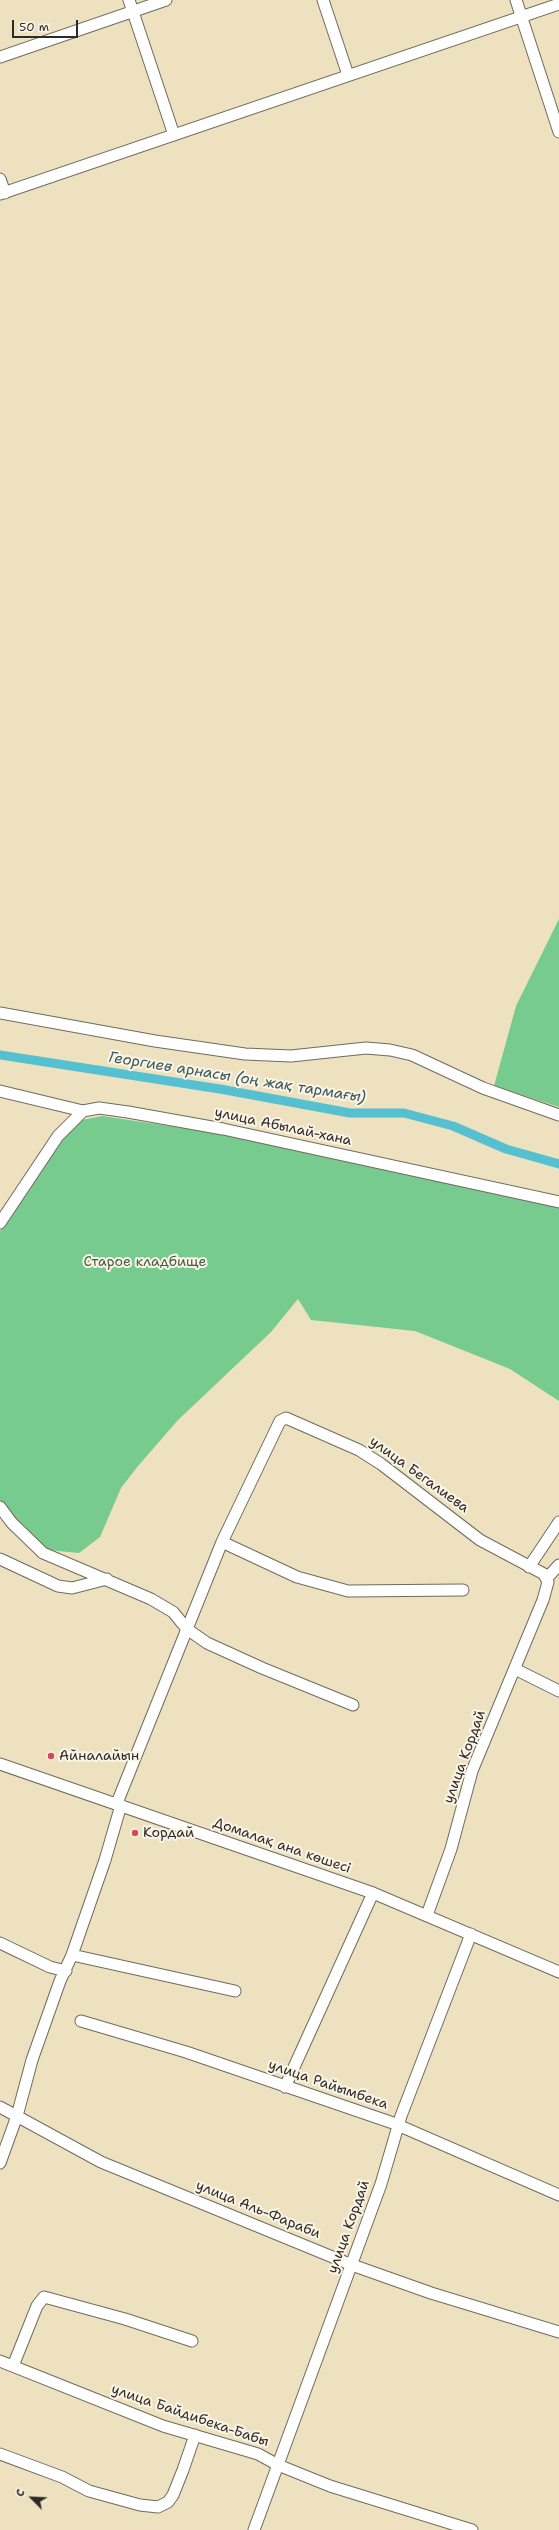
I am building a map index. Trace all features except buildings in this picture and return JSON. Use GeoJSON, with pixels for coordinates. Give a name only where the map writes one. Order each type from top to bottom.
{"type":"FeatureCollection","features":[{"type":"Feature","properties":{"kind":"street"},"geometry":{"type":"LineString","coordinates":[[129,0],[174,134]]}},
{"type":"Feature","properties":{"kind":"street"},"geometry":{"type":"LineString","coordinates":[[0,57],[166,0]]}},
{"type":"Feature","properties":{"kind":"street"},"geometry":{"type":"LineString","coordinates":[[323,0],[348,74]]}},
{"type":"Feature","properties":{"kind":"street"},"geometry":{"type":"LineString","coordinates":[[516,0],[559,132]]}},
{"type":"Feature","properties":{"kind":"street"},"geometry":{"type":"LineString","coordinates":[[0,179],[2,194],[348,74],[559,4]]}},
{"type":"Feature","properties":{"kind":"street"},"geometry":{"type":"LineString","coordinates":[[0,1013],[245,1054],[291,1056],[366,1048],[390,1050],[412,1055],[483,1088],[559,1115]]}},
{"type":"Feature","properties":{"kind":"street","name":"улица Абылай-хана"},"geometry":{"type":"LineString","coordinates":[[0,1091],[83,1111],[99,1108],[215,1127],[559,1202]]}},
{"type":"Feature","properties":{"kind":"street"},"geometry":{"type":"LineString","coordinates":[[0,1223],[58,1136],[83,1111]]}},
{"type":"Feature","properties":{"kind":"street","name":"улица Бегалиева"},"geometry":{"type":"LineString","coordinates":[[0,2163],[17,2116],[32,2060],[61,1978],[66,1971],[72,1955],[104,1860],[119,1804],[222,1542],[280,1421],[286,1418],[359,1450],[417,1490],[480,1540],[529,1567],[547,1580]]}},
{"type":"Feature","properties":{"kind":"street"},"geometry":{"type":"LineString","coordinates":[[0,1507],[12,1523],[43,1553],[151,1599],[173,1612],[187,1629],[207,1643],[248,1662],[353,1705]]}},
{"type":"Feature","properties":{"kind":"street"},"geometry":{"type":"LineString","coordinates":[[529,1567],[559,1522]]}},
{"type":"Feature","properties":{"kind":"street"},"geometry":{"type":"LineString","coordinates":[[222,1542],[297,1577],[348,1591],[463,1590]]}},
{"type":"Feature","properties":{"kind":"street"},"geometry":{"type":"LineString","coordinates":[[0,1559],[58,1586],[72,1588],[107,1579]]}},
{"type":"Feature","properties":{"kind":"street"},"geometry":{"type":"LineString","coordinates":[[547,1580],[559,1566]]}},
{"type":"Feature","properties":{"kind":"street","name":"улица Кордай"},"geometry":{"type":"LineString","coordinates":[[428,1915],[451,1848],[472,1771],[539,1611],[547,1580]]}},
{"type":"Feature","properties":{"kind":"street"},"geometry":{"type":"LineString","coordinates":[[515,1670],[559,1691]]}},
{"type":"Feature","properties":{"kind":"street","name":"Домалақ ана көшесі"},"geometry":{"type":"LineString","coordinates":[[0,1764],[119,1804],[373,1894],[428,1915],[559,1972]]}},
{"type":"Feature","properties":{"kind":"street"},"geometry":{"type":"LineString","coordinates":[[284,2087],[373,1894]]}},
{"type":"Feature","properties":{"kind":"street","name":"улица Кордай"},"geometry":{"type":"LineString","coordinates":[[254,2530],[352,2265],[392,2152],[398,2126],[471,1934]]}},
{"type":"Feature","properties":{"kind":"street"},"geometry":{"type":"LineString","coordinates":[[0,1943],[38,1962],[66,1971]]}},
{"type":"Feature","properties":{"kind":"street"},"geometry":{"type":"LineString","coordinates":[[72,1955],[235,1991]]}},
{"type":"Feature","properties":{"kind":"street","name":"улица Райымбека"},"geometry":{"type":"LineString","coordinates":[[81,2021],[186,2052],[284,2087],[373,2116],[559,2195]]}},
{"type":"Feature","properties":{"kind":"street","name":"улица Аль-Фараби"},"geometry":{"type":"LineString","coordinates":[[0,2107],[101,2162],[352,2265],[431,2293],[559,2332]]}},
{"type":"Feature","properties":{"kind":"street"},"geometry":{"type":"LineString","coordinates":[[13,2366],[37,2306],[44,2297],[125,2319],[192,2341]]}},
{"type":"Feature","properties":{"kind":"street","name":"улица Байдибека-Бабы"},"geometry":{"type":"LineString","coordinates":[[0,2361],[118,2409],[178,2431],[258,2454],[278,2465],[337,2488],[472,2530]]}},
{"type":"Feature","properties":{"kind":"street"},"geometry":{"type":"LineString","coordinates":[[0,2454],[96,2493],[140,2505],[158,2508],[168,2502],[173,2494],[195,2435]]}},
{"type":"Feature","properties":{"kind":"green space"},"geometry":{"type":"Polygon","coordinates":[[[559,919],[559,1107],[494,1086],[516,1006],[559,919]]]}},
{"type":"Feature","properties":{"kind":"green space","name":"Старое кладбище"},"geometry":{"type":"Polygon","coordinates":[[[102,1116],[237,1136],[559,1206],[559,1401],[510,1369],[415,1331],[311,1320],[298,1299],[271,1332],[178,1420],[138,1466],[121,1488],[100,1537],[79,1553],[48,1550],[7,1510],[0,1500],[0,1231],[42,1167],[65,1137],[82,1120],[102,1116]]]}},
{"type":"Feature","properties":{"kind":"waterway","name":"Георгиев арнасы (оң жақ тармағы)"},"geometry":{"type":"LineString","coordinates":[[0,1055],[220,1089],[350,1113],[404,1113],[453,1126],[506,1149],[559,1164]]}},
{"type":"Feature","properties":{"kind":"place","name":"Айналайын"},"geometry":{"type":"Point","coordinates":[51,1756]}},
{"type":"Feature","properties":{"kind":"place","name":"Кордай"},"geometry":{"type":"Point","coordinates":[135,1833]}}]}
